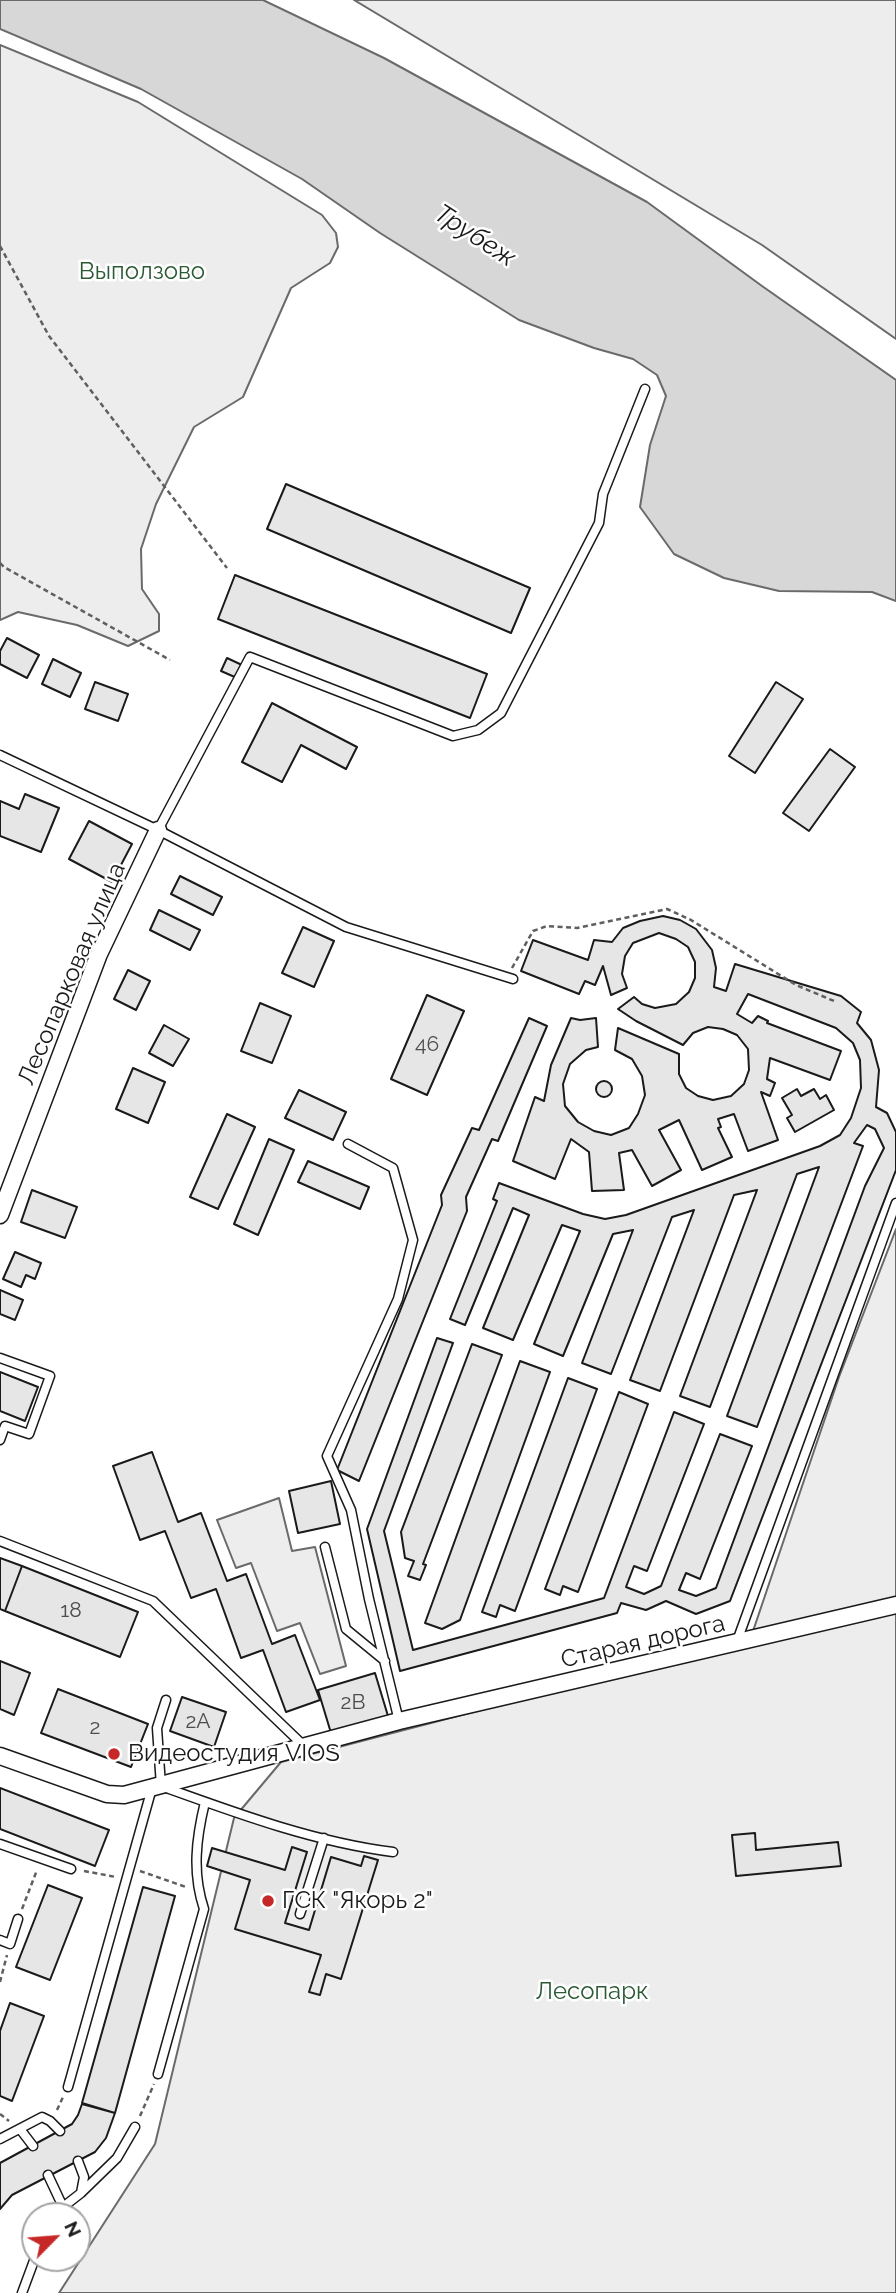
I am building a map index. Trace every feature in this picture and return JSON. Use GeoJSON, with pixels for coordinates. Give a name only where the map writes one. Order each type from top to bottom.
{"type":"FeatureCollection","features":[{"type":"Feature","properties":{"kind":"street","name":"Лесопарковая улица"},"geometry":{"type":"LineString","coordinates":[[0,1215],[99,954],[158,830]]}},
{"type":"Feature","properties":{"kind":"street","name":"Старая дорога"},"geometry":{"type":"LineString","coordinates":[[0,1756],[107,1794],[124,1796],[399,1721],[896,1605]]}},
{"type":"Feature","properties":{"kind":"lane"},"geometry":{"type":"LineString","coordinates":[[158,830],[250,657],[453,736],[478,730],[501,712],[599,523],[603,494],[645,390]]}},
{"type":"Feature","properties":{"kind":"lane"},"geometry":{"type":"LineString","coordinates":[[0,755],[158,830],[346,927],[510,978]]}},
{"type":"Feature","properties":{"kind":"lane"},"geometry":{"type":"LineString","coordinates":[[348,1144],[393,1168],[413,1240],[398,1299],[327,1456],[351,1510],[399,1721]]}},
{"type":"Feature","properties":{"kind":"lane"},"geometry":{"type":"LineString","coordinates":[[735,1644],[896,1203]]}},
{"type":"Feature","properties":{"kind":"lane"},"geometry":{"type":"LineString","coordinates":[[0,1357],[50,1376],[29,1434],[5,1426],[0,1440]]}},
{"type":"Feature","properties":{"kind":"lane"},"geometry":{"type":"LineString","coordinates":[[0,1541],[153,1601],[304,1746]]}},
{"type":"Feature","properties":{"kind":"lane"},"geometry":{"type":"LineString","coordinates":[[325,1547],[346,1629],[385,1661]]}},
{"type":"Feature","properties":{"kind":"lane"},"geometry":{"type":"LineString","coordinates":[[68,2087],[157,1787],[157,1728],[166,1700]]}},
{"type":"Feature","properties":{"kind":"lane"},"geometry":{"type":"LineString","coordinates":[[157,1787],[353,1847],[393,1852]]}},
{"type":"Feature","properties":{"kind":"lane"},"geometry":{"type":"LineString","coordinates":[[158,2074],[204,1909],[197,1889],[195,1866],[205,1802]]}},
{"type":"Feature","properties":{"kind":"lane"},"geometry":{"type":"LineString","coordinates":[[300,1914],[324,1838]]}},
{"type":"Feature","properties":{"kind":"lane"},"geometry":{"type":"LineString","coordinates":[[0,1844],[71,1869]]}},
{"type":"Feature","properties":{"kind":"lane"},"geometry":{"type":"LineString","coordinates":[[0,1940],[10,1944],[18,1919]]}},
{"type":"Feature","properties":{"kind":"lane"},"geometry":{"type":"LineString","coordinates":[[0,2139],[42,2118],[50,2121],[60,2131]]}},
{"type":"Feature","properties":{"kind":"lane"},"geometry":{"type":"LineString","coordinates":[[69,2202],[117,2158],[135,2127]]}},
{"type":"Feature","properties":{"kind":"lane"},"geometry":{"type":"LineString","coordinates":[[20,2129],[33,2146]]}},
{"type":"Feature","properties":{"kind":"lane"},"geometry":{"type":"LineString","coordinates":[[78,2161],[84,2177],[81,2193]]}},
{"type":"Feature","properties":{"kind":"lane"},"geometry":{"type":"LineString","coordinates":[[48,2175],[61,2202]]}},
{"type":"Feature","properties":{"kind":"lane"},"geometry":{"type":"LineString","coordinates":[[22,2293],[30,2272]]}},
{"type":"Feature","properties":{"kind":"path"},"geometry":{"type":"LineString","coordinates":[[0,246],[49,336],[227,568]]}},
{"type":"Feature","properties":{"kind":"path"},"geometry":{"type":"LineString","coordinates":[[0,563],[170,660]]}},
{"type":"Feature","properties":{"kind":"path"},"geometry":{"type":"LineString","coordinates":[[510,978],[533,931],[547,926],[578,928],[667,909],[691,920],[796,985],[834,1001]]}},
{"type":"Feature","properties":{"kind":"path"},"geometry":{"type":"LineString","coordinates":[[18,1919],[37,1870]]}},
{"type":"Feature","properties":{"kind":"path"},"geometry":{"type":"LineString","coordinates":[[89,1872],[110,1874]]}},
{"type":"Feature","properties":{"kind":"path"},"geometry":{"type":"LineString","coordinates":[[149,1875],[180,1885]]}},
{"type":"Feature","properties":{"kind":"path"},"geometry":{"type":"LineString","coordinates":[[0,1982],[10,1944]]}},
{"type":"Feature","properties":{"kind":"path"},"geometry":{"type":"LineString","coordinates":[[135,2127],[158,2074]]}},
{"type":"Feature","properties":{"kind":"shaded area"},"geometry":{"type":"Polygon","coordinates":[[[354,0],[896,0],[896,339],[762,245],[354,0]]]}},
{"type":"Feature","properties":{"kind":"shaded area","name":"Выползово"},"geometry":{"type":"Polygon","coordinates":[[[0,45],[138,102],[322,215],[336,233],[338,247],[330,263],[291,288],[243,397],[194,427],[156,504],[141,549],[142,589],[159,614],[159,631],[128,646],[77,625],[18,612],[0,620],[0,45]]]}},
{"type":"Feature","properties":{"kind":"shaded area","name":"Лесопарк"},"geometry":{"type":"Polygon","coordinates":[[[896,1229],[896,2293],[59,2293],[73,2272],[91,2272],[91,2243],[155,2144],[234,1818],[281,1762],[750,1640],[839,1377],[896,1229]]]}},
{"type":"Feature","properties":{"kind":"shaded area"},"geometry":{"type":"Polygon","coordinates":[[[279,1498],[292,1551],[315,1547],[346,1666],[320,1674],[300,1623],[277,1631],[251,1563],[236,1568],[217,1520],[279,1498]]]}},
{"type":"Feature","properties":{"kind":"water","name":"Трубеж"},"geometry":{"type":"Polygon","coordinates":[[[0,0],[263,0],[384,58],[647,202],[896,380],[896,601],[872,592],[779,591],[724,578],[674,554],[640,507],[650,445],[666,396],[657,375],[633,359],[594,348],[519,320],[380,233],[302,179],[141,89],[0,29],[0,0]]]}},
{"type":"Feature","properties":{"kind":"building"},"geometry":{"type":"Polygon","coordinates":[[[286,484],[530,588],[511,633],[267,529],[286,484]]]}},
{"type":"Feature","properties":{"kind":"building"},"geometry":{"type":"Polygon","coordinates":[[[235,575],[487,674],[470,718],[218,619],[235,575]]]}},
{"type":"Feature","properties":{"kind":"building"},"geometry":{"type":"Polygon","coordinates":[[[7,638],[39,655],[27,678],[0,664],[0,651],[7,638]]]}},
{"type":"Feature","properties":{"kind":"building"},"geometry":{"type":"Polygon","coordinates":[[[227,658],[242,665],[237,678],[221,671],[227,658]]]}},
{"type":"Feature","properties":{"kind":"building"},"geometry":{"type":"Polygon","coordinates":[[[53,659],[81,673],[70,697],[42,684],[53,659]]]}},
{"type":"Feature","properties":{"kind":"building"},"geometry":{"type":"Polygon","coordinates":[[[95,682],[128,694],[118,721],[85,709],[95,682]]]}},
{"type":"Feature","properties":{"kind":"building"},"geometry":{"type":"Polygon","coordinates":[[[776,682],[803,699],[755,773],[729,756],[776,682]]]}},
{"type":"Feature","properties":{"kind":"building"},"geometry":{"type":"Polygon","coordinates":[[[272,703],[357,747],[346,769],[301,745],[282,782],[242,762],[272,703]]]}},
{"type":"Feature","properties":{"kind":"building"},"geometry":{"type":"Polygon","coordinates":[[[830,749],[855,767],[809,831],[783,813],[830,749]]]}},
{"type":"Feature","properties":{"kind":"building"},"geometry":{"type":"Polygon","coordinates":[[[25,794],[59,808],[41,852],[0,836],[0,801],[19,809],[25,794]]]}},
{"type":"Feature","properties":{"kind":"building"},"geometry":{"type":"Polygon","coordinates":[[[89,821],[132,844],[112,882],[69,859],[89,821]]]}},
{"type":"Feature","properties":{"kind":"building"},"geometry":{"type":"Polygon","coordinates":[[[180,876],[222,897],[213,915],[171,894],[180,876]]]}},
{"type":"Feature","properties":{"kind":"building"},"geometry":{"type":"Polygon","coordinates":[[[159,910],[200,930],[190,950],[150,930],[159,910]]]}},
{"type":"Feature","properties":{"kind":"building"},"geometry":{"type":"Polygon","coordinates":[[[663,916],[680,920],[696,929],[712,950],[716,968],[714,987],[726,991],[735,964],[841,996],[861,1012],[857,1023],[871,1040],[879,1070],[876,1107],[887,1113],[896,1132],[896,1170],[730,1601],[696,1614],[666,1601],[646,1610],[621,1603],[617,1613],[400,1671],[367,1529],[437,1338],[453,1343],[384,1531],[413,1650],[604,1598],[674,1412],[704,1424],[647,1571],[634,1566],[626,1587],[644,1594],[661,1586],[720,1434],[752,1446],[700,1579],[686,1573],[679,1590],[696,1596],[716,1588],[865,1186],[884,1148],[875,1129],[867,1125],[854,1143],[863,1146],[757,1427],[727,1416],[819,1167],[797,1174],[710,1407],[680,1396],[757,1190],[734,1195],[660,1391],[630,1380],[694,1210],[672,1217],[611,1374],[582,1363],[633,1230],[613,1234],[563,1356],[534,1344],[580,1231],[562,1225],[513,1340],[483,1328],[529,1215],[513,1208],[465,1325],[450,1319],[497,1201],[493,1199],[499,1183],[583,1214],[605,1219],[626,1215],[820,1146],[840,1135],[851,1118],[861,1088],[860,1060],[853,1043],[836,1028],[748,994],[737,1014],[752,1023],[758,1016],[768,1021],[767,1023],[841,1051],[830,1080],[770,1058],[767,1079],[775,1083],[770,1096],[761,1092],[778,1140],[748,1151],[734,1114],[718,1119],[721,1127],[718,1128],[732,1157],[702,1170],[679,1120],[659,1130],[681,1170],[652,1186],[632,1150],[619,1153],[624,1190],[592,1191],[589,1152],[571,1139],[555,1179],[513,1161],[535,1097],[544,1101],[551,1065],[571,1018],[596,1018],[598,1047],[586,1050],[570,1064],[563,1084],[565,1106],[578,1122],[594,1131],[611,1135],[629,1128],[645,1095],[642,1076],[632,1059],[615,1050],[618,1028],[679,1054],[679,1074],[686,1088],[698,1096],[713,1100],[731,1096],[744,1084],[749,1070],[748,1049],[737,1035],[708,1027],[693,1033],[683,1045],[618,1009],[634,997],[642,1004],[655,1008],[676,1004],[689,992],[695,978],[695,962],[688,947],[676,939],[659,933],[633,943],[625,956],[622,974],[627,988],[611,995],[603,966],[595,985],[585,981],[579,994],[521,971],[533,940],[588,960],[594,940],[612,942],[623,928],[663,916]]]}},
{"type":"Feature","properties":{"kind":"building"},"geometry":{"type":"Polygon","coordinates":[[[303,927],[334,941],[314,987],[282,973],[303,927]]]}},
{"type":"Feature","properties":{"kind":"building"},"geometry":{"type":"Polygon","coordinates":[[[128,970],[150,981],[136,1010],[114,999],[128,970]]]}},
{"type":"Feature","properties":{"kind":"building"},"geometry":{"type":"Polygon","coordinates":[[[427,995],[464,1011],[427,1095],[391,1079],[427,995]]]}},
{"type":"Feature","properties":{"kind":"building"},"geometry":{"type":"Polygon","coordinates":[[[260,1003],[291,1016],[272,1063],[241,1051],[260,1003]]]}},
{"type":"Feature","properties":{"kind":"building"},"geometry":{"type":"Polygon","coordinates":[[[529,1018],[547,1026],[498,1141],[492,1139],[466,1197],[467,1211],[359,1481],[337,1470],[442,1205],[441,1195],[472,1128],[479,1130],[529,1018]]]}},
{"type":"Feature","properties":{"kind":"building"},"geometry":{"type":"Polygon","coordinates":[[[164,1025],[189,1039],[173,1066],[149,1053],[164,1025]]]}},
{"type":"Feature","properties":{"kind":"building"},"geometry":{"type":"Polygon","coordinates":[[[133,1068],[165,1082],[148,1123],[116,1109],[133,1068]]]}},
{"type":"Feature","properties":{"kind":"building"},"geometry":{"type":"Polygon","coordinates":[[[601,1081],[607,1081],[612,1089],[610,1095],[601,1097],[596,1092],[596,1086],[601,1081]]]}},
{"type":"Feature","properties":{"kind":"building"},"geometry":{"type":"Polygon","coordinates":[[[797,1089],[801,1096],[814,1089],[820,1099],[826,1095],[834,1110],[795,1132],[787,1118],[792,1115],[782,1098],[797,1089]]]}},
{"type":"Feature","properties":{"kind":"building"},"geometry":{"type":"Polygon","coordinates":[[[299,1090],[346,1112],[333,1140],[285,1118],[299,1090]]]}},
{"type":"Feature","properties":{"kind":"building"},"geometry":{"type":"Polygon","coordinates":[[[227,1114],[255,1127],[218,1209],[190,1197],[227,1114]]]}},
{"type":"Feature","properties":{"kind":"building"},"geometry":{"type":"Polygon","coordinates":[[[269,1139],[294,1150],[258,1235],[234,1224],[269,1139]]]}},
{"type":"Feature","properties":{"kind":"building"},"geometry":{"type":"Polygon","coordinates":[[[308,1161],[369,1187],[360,1209],[298,1182],[308,1161]]]}},
{"type":"Feature","properties":{"kind":"building"},"geometry":{"type":"Polygon","coordinates":[[[32,1190],[77,1207],[65,1238],[21,1222],[32,1190]]]}},
{"type":"Feature","properties":{"kind":"building"},"geometry":{"type":"Polygon","coordinates":[[[15,1252],[41,1263],[35,1279],[26,1275],[21,1287],[3,1279],[15,1252]]]}},
{"type":"Feature","properties":{"kind":"building"},"geometry":{"type":"Polygon","coordinates":[[[0,1290],[23,1300],[15,1320],[0,1314],[0,1290]]]}},
{"type":"Feature","properties":{"kind":"building"},"geometry":{"type":"Polygon","coordinates":[[[472,1344],[502,1355],[423,1564],[426,1565],[420,1580],[408,1576],[414,1561],[405,1558],[401,1532],[472,1344]]]}},
{"type":"Feature","properties":{"kind":"building"},"geometry":{"type":"Polygon","coordinates":[[[520,1361],[550,1372],[460,1620],[442,1629],[425,1623],[520,1361]]]}},
{"type":"Feature","properties":{"kind":"building"},"geometry":{"type":"Polygon","coordinates":[[[0,1372],[38,1387],[25,1421],[0,1411],[0,1372]]]}},
{"type":"Feature","properties":{"kind":"building"},"geometry":{"type":"Polygon","coordinates":[[[568,1378],[597,1389],[515,1611],[500,1605],[496,1617],[482,1612],[568,1378]]]}},
{"type":"Feature","properties":{"kind":"building"},"geometry":{"type":"Polygon","coordinates":[[[619,1392],[648,1404],[578,1592],[563,1586],[560,1595],[545,1589],[619,1392]]]}},
{"type":"Feature","properties":{"kind":"building"},"geometry":{"type":"Polygon","coordinates":[[[152,1452],[178,1522],[201,1513],[227,1581],[246,1574],[272,1644],[295,1635],[320,1700],[286,1712],[263,1650],[241,1658],[216,1589],[191,1598],[165,1531],[140,1540],[113,1466],[152,1452]]]}},
{"type":"Feature","properties":{"kind":"building"},"geometry":{"type":"Polygon","coordinates":[[[331,1481],[340,1524],[298,1533],[289,1491],[331,1481]]]}},
{"type":"Feature","properties":{"kind":"building"},"geometry":{"type":"Polygon","coordinates":[[[0,1558],[22,1566],[5,1611],[0,1609],[0,1558]]]}},
{"type":"Feature","properties":{"kind":"building"},"geometry":{"type":"Polygon","coordinates":[[[22,1566],[138,1612],[120,1657],[5,1611],[22,1566]]]}},
{"type":"Feature","properties":{"kind":"building"},"geometry":{"type":"Polygon","coordinates":[[[0,1661],[30,1673],[14,1715],[0,1709],[0,1661]]]}},
{"type":"Feature","properties":{"kind":"building"},"geometry":{"type":"Polygon","coordinates":[[[375,1673],[388,1716],[331,1733],[318,1690],[375,1673]]]}},
{"type":"Feature","properties":{"kind":"building"},"geometry":{"type":"Polygon","coordinates":[[[58,1689],[148,1724],[131,1767],[41,1733],[58,1689]]]}},
{"type":"Feature","properties":{"kind":"building"},"geometry":{"type":"Polygon","coordinates":[[[182,1697],[226,1712],[214,1747],[170,1731],[182,1697]]]}},
{"type":"Feature","properties":{"kind":"building"},"geometry":{"type":"Polygon","coordinates":[[[0,1788],[109,1830],[95,1866],[0,1829],[0,1788]]]}},
{"type":"Feature","properties":{"kind":"building"},"geometry":{"type":"Polygon","coordinates":[[[755,1833],[756,1850],[838,1842],[841,1866],[736,1876],[732,1835],[755,1833]]]}},
{"type":"Feature","properties":{"kind":"building","name":"ГСК \"Якорь 2\""},"geometry":{"type":"Polygon","coordinates":[[[292,1847],[307,1852],[285,1923],[309,1930],[331,1857],[361,1866],[364,1856],[378,1860],[341,1979],[326,1974],[320,1995],[309,1992],[321,1955],[235,1929],[250,1880],[207,1866],[212,1848],[285,1870],[292,1847]]]}},
{"type":"Feature","properties":{"kind":"building"},"geometry":{"type":"Polygon","coordinates":[[[48,1885],[82,1898],[50,1980],[16,1967],[48,1885]]]}},
{"type":"Feature","properties":{"kind":"building"},"geometry":{"type":"Polygon","coordinates":[[[143,1887],[175,1896],[115,2113],[82,2103],[143,1887]]]}},
{"type":"Feature","properties":{"kind":"building"},"geometry":{"type":"Polygon","coordinates":[[[10,2003],[44,2016],[12,2101],[0,2096],[0,2031],[10,2003]]]}},
{"type":"Feature","properties":{"kind":"building"},"geometry":{"type":"Polygon","coordinates":[[[82,2104],[115,2113],[106,2138],[95,2152],[12,2195],[0,2209],[0,2163],[72,2124],[82,2104]]]}},
{"type":"Feature","properties":{"kind":"place","name":"Видеостудия VIOS"},"geometry":{"type":"Point","coordinates":[114,1754]}},
{"type":"Feature","properties":{"kind":"place","name":"ГСК \"Якорь 2\""},"geometry":{"type":"Point","coordinates":[268,1901]}}]}
